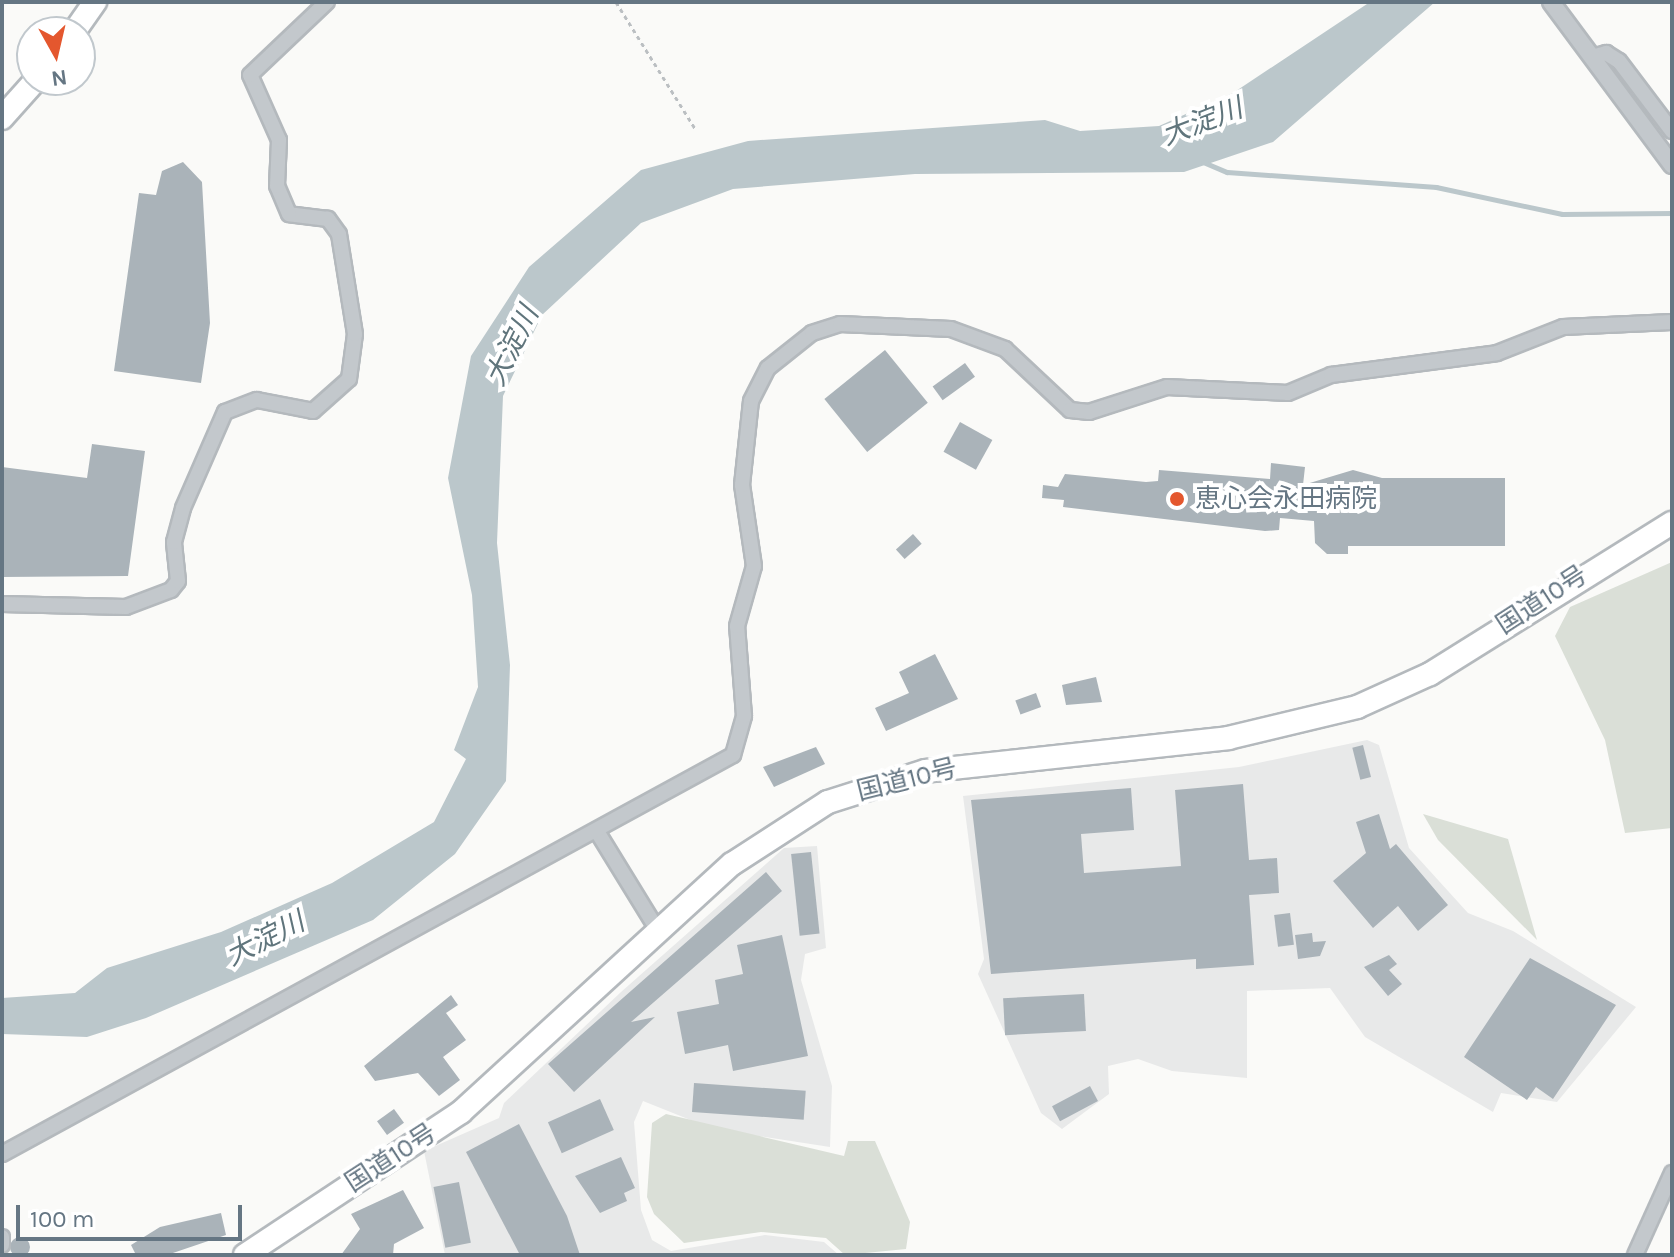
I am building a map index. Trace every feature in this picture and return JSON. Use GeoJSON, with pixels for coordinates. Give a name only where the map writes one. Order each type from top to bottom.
{"type":"FeatureCollection","features":[{"type":"Feature","properties":{"kind":"highway"},"geometry":{"type":"LineString","coordinates":[[2,118],[22,96]]}},
{"type":"Feature","properties":{"kind":"highway","name":"国道10号"},"geometry":{"type":"LineString","coordinates":[[245,1255],[461,1112],[732,864],[828,802],[926,771],[1228,738],[1357,707],[1430,674],[1672,523]]}},
{"type":"Feature","properties":{"kind":"street"},"geometry":{"type":"LineString","coordinates":[[2,604],[126,607],[171,590],[178,581],[174,542],[183,508],[225,412],[257,400],[313,411],[349,379],[355,334],[339,234],[328,219],[289,214],[277,186],[279,140],[250,75],[327,2]]}},
{"type":"Feature","properties":{"kind":"street"},"geometry":{"type":"LineString","coordinates":[[1551,2],[1672,165]]}},
{"type":"Feature","properties":{"kind":"street"},"geometry":{"type":"LineString","coordinates":[[1592,57],[1606,53],[1619,61],[1672,131]]}},
{"type":"Feature","properties":{"kind":"street"},"geometry":{"type":"LineString","coordinates":[[2,1154],[724,762],[739,742],[744,697],[737,626],[754,566],[742,485],[751,401],[768,368],[812,333],[840,324],[951,329],[1005,349],[1070,410],[1089,412],[1167,387],[1288,393],[1331,375],[1497,353],[1563,327],[1672,322]]}},
{"type":"Feature","properties":{"kind":"street"},"geometry":{"type":"LineString","coordinates":[[598,833],[659,932]]}},
{"type":"Feature","properties":{"kind":"street"},"geometry":{"type":"LineString","coordinates":[[1635,1255],[1672,1173]]}},
{"type":"Feature","properties":{"kind":"street"},"geometry":{"type":"LineString","coordinates":[[2,1237],[2,1245]]}},
{"type":"Feature","properties":{"kind":"path"},"geometry":{"type":"LineString","coordinates":[[616,2],[696,130]]}},
{"type":"Feature","properties":{"kind":"shaded area"},"geometry":{"type":"Polygon","coordinates":[[[1672,562],[1672,828],[1625,833],[1605,740],[1555,636],[1570,607],[1672,562]]]}},
{"type":"Feature","properties":{"kind":"shaded area"},"geometry":{"type":"Polygon","coordinates":[[[1367,740],[1379,745],[1409,848],[1468,913],[1513,931],[1636,1007],[1557,1102],[1501,1093],[1493,1112],[1365,1037],[1330,988],[1247,991],[1247,1078],[1172,1071],[1138,1059],[1108,1066],[1109,1094],[1062,1129],[1041,1113],[978,974],[984,959],[963,796],[1239,767],[1367,740]]]}},
{"type":"Feature","properties":{"kind":"shaded area"},"geometry":{"type":"Polygon","coordinates":[[[1423,814],[1508,839],[1537,940],[1438,840],[1423,814]]]}},
{"type":"Feature","properties":{"kind":"shaded area"},"geometry":{"type":"Polygon","coordinates":[[[817,846],[826,948],[805,954],[801,980],[832,1086],[830,1147],[713,1129],[643,1101],[634,1122],[641,1210],[652,1240],[671,1251],[765,1235],[824,1242],[839,1255],[445,1255],[424,1151],[499,1118],[504,1103],[621,992],[784,848],[817,846]]]}},
{"type":"Feature","properties":{"kind":"shaded area"},"geometry":{"type":"Polygon","coordinates":[[[666,1114],[844,1156],[848,1141],[875,1141],[910,1222],[906,1249],[845,1255],[826,1238],[761,1232],[684,1243],[654,1214],[647,1197],[652,1123],[666,1114]]]}},
{"type":"Feature","properties":{"kind":"water","name":"大淀川"},"geometry":{"type":"Polygon","coordinates":[[[1370,2],[1435,2],[1273,142],[1184,172],[915,174],[733,189],[641,223],[542,315],[503,396],[497,543],[510,665],[506,781],[455,854],[373,920],[146,1018],[87,1037],[2,1034],[2,998],[75,993],[107,968],[221,932],[332,883],[434,822],[466,759],[454,750],[478,687],[472,595],[448,478],[471,356],[529,267],[641,170],[748,141],[1045,120],[1080,131],[1159,126],[1233,93],[1370,2]]]}},
{"type":"Feature","properties":{"kind":"building"},"geometry":{"type":"Polygon","coordinates":[[[183,162],[202,182],[210,323],[201,383],[114,371],[139,193],[156,195],[162,171],[183,162]]]}},
{"type":"Feature","properties":{"kind":"building"},"geometry":{"type":"Polygon","coordinates":[[[885,350],[928,403],[867,452],[824,399],[885,350]]]}},
{"type":"Feature","properties":{"kind":"building"},"geometry":{"type":"Polygon","coordinates":[[[965,363],[975,377],[943,400],[933,387],[965,363]]]}},
{"type":"Feature","properties":{"kind":"building"},"geometry":{"type":"Polygon","coordinates":[[[960,422],[992,440],[976,470],[944,452],[960,422]]]}},
{"type":"Feature","properties":{"kind":"building"},"geometry":{"type":"Polygon","coordinates":[[[92,444],[145,451],[128,576],[2,577],[2,467],[87,478],[92,444]]]}},
{"type":"Feature","properties":{"kind":"building"},"geometry":{"type":"Polygon","coordinates":[[[1271,463],[1305,467],[1303,485],[1353,470],[1382,478],[1505,478],[1505,546],[1348,546],[1348,554],[1327,554],[1315,543],[1314,521],[1280,518],[1279,530],[1265,531],[1063,507],[1064,500],[1042,498],[1043,485],[1058,487],[1065,474],[1146,482],[1158,481],[1159,470],[1270,479],[1271,463]]]}},
{"type":"Feature","properties":{"kind":"building"},"geometry":{"type":"Polygon","coordinates":[[[913,534],[922,544],[905,559],[896,549],[913,534]]]}},
{"type":"Feature","properties":{"kind":"building"},"geometry":{"type":"Polygon","coordinates":[[[935,654],[958,699],[886,731],[875,708],[909,693],[899,672],[935,654]]]}},
{"type":"Feature","properties":{"kind":"building"},"geometry":{"type":"Polygon","coordinates":[[[1096,677],[1102,702],[1066,705],[1062,685],[1096,677]]]}},
{"type":"Feature","properties":{"kind":"building"},"geometry":{"type":"Polygon","coordinates":[[[1036,693],[1041,707],[1020,715],[1015,701],[1036,693]]]}},
{"type":"Feature","properties":{"kind":"building"},"geometry":{"type":"Polygon","coordinates":[[[1363,745],[1371,777],[1360,780],[1352,748],[1363,745]]]}},
{"type":"Feature","properties":{"kind":"building"},"geometry":{"type":"Polygon","coordinates":[[[816,747],[825,764],[774,787],[763,767],[816,747]]]}},
{"type":"Feature","properties":{"kind":"building"},"geometry":{"type":"Polygon","coordinates":[[[1243,784],[1249,860],[1277,858],[1279,893],[1249,895],[1254,965],[1196,969],[1196,959],[991,974],[971,800],[1131,788],[1134,830],[1081,834],[1084,873],[1181,866],[1175,790],[1243,784]]]}},
{"type":"Feature","properties":{"kind":"building"},"geometry":{"type":"Polygon","coordinates":[[[1379,814],[1390,849],[1396,844],[1448,905],[1418,931],[1398,906],[1373,928],[1333,881],[1366,853],[1356,822],[1379,814]]]}},
{"type":"Feature","properties":{"kind":"building"},"geometry":{"type":"Polygon","coordinates":[[[811,852],[820,934],[800,936],[791,854],[811,852]]]}},
{"type":"Feature","properties":{"kind":"building"},"geometry":{"type":"Polygon","coordinates":[[[766,872],[782,891],[631,1022],[655,1017],[574,1092],[548,1064],[766,872]]]}},
{"type":"Feature","properties":{"kind":"building"},"geometry":{"type":"Polygon","coordinates":[[[1290,913],[1294,945],[1278,947],[1274,915],[1290,913]]]}},
{"type":"Feature","properties":{"kind":"building"},"geometry":{"type":"Polygon","coordinates":[[[1312,933],[1313,942],[1326,941],[1320,956],[1298,959],[1295,935],[1312,933]]]}},
{"type":"Feature","properties":{"kind":"building"},"geometry":{"type":"Polygon","coordinates":[[[782,935],[808,1056],[733,1071],[728,1045],[685,1054],[677,1012],[719,1004],[715,980],[743,974],[737,945],[782,935]]]}},
{"type":"Feature","properties":{"kind":"building"},"geometry":{"type":"Polygon","coordinates":[[[1389,955],[1397,964],[1389,970],[1402,984],[1388,996],[1364,967],[1389,955]]]}},
{"type":"Feature","properties":{"kind":"building"},"geometry":{"type":"Polygon","coordinates":[[[1530,958],[1616,1005],[1553,1099],[1536,1087],[1527,1100],[1464,1057],[1530,958]]]}},
{"type":"Feature","properties":{"kind":"building"},"geometry":{"type":"Polygon","coordinates":[[[1084,994],[1086,1031],[1005,1035],[1003,998],[1084,994]]]}},
{"type":"Feature","properties":{"kind":"building"},"geometry":{"type":"Polygon","coordinates":[[[451,995],[458,1005],[446,1013],[466,1040],[443,1057],[460,1080],[439,1096],[418,1073],[375,1081],[364,1066],[451,995]]]}},
{"type":"Feature","properties":{"kind":"building"},"geometry":{"type":"Polygon","coordinates":[[[694,1083],[806,1091],[804,1120],[692,1112],[694,1083]]]}},
{"type":"Feature","properties":{"kind":"building"},"geometry":{"type":"Polygon","coordinates":[[[1090,1086],[1098,1101],[1060,1121],[1052,1106],[1090,1086]]]}},
{"type":"Feature","properties":{"kind":"building"},"geometry":{"type":"Polygon","coordinates":[[[600,1099],[614,1130],[562,1153],[548,1122],[600,1099]]]}},
{"type":"Feature","properties":{"kind":"building"},"geometry":{"type":"Polygon","coordinates":[[[394,1109],[404,1123],[387,1135],[377,1121],[394,1109]]]}},
{"type":"Feature","properties":{"kind":"building"},"geometry":{"type":"Polygon","coordinates":[[[519,1124],[567,1216],[580,1255],[520,1255],[466,1152],[519,1124]]]}},
{"type":"Feature","properties":{"kind":"building"},"geometry":{"type":"Polygon","coordinates":[[[621,1157],[635,1188],[624,1193],[627,1201],[600,1213],[575,1176],[621,1157]]]}},
{"type":"Feature","properties":{"kind":"building"},"geometry":{"type":"Polygon","coordinates":[[[459,1182],[471,1243],[445,1248],[433,1187],[459,1182]]]}},
{"type":"Feature","properties":{"kind":"building"},"geometry":{"type":"Polygon","coordinates":[[[403,1190],[424,1228],[394,1244],[393,1255],[341,1255],[360,1229],[351,1214],[403,1190]]]}},
{"type":"Feature","properties":{"kind":"building"},"geometry":{"type":"Polygon","coordinates":[[[221,1213],[226,1235],[167,1255],[136,1255],[131,1245],[160,1227],[221,1213]]]}},
{"type":"Feature","properties":{"kind":"building"},"geometry":{"type":"Polygon","coordinates":[[[20,1237],[27,1240],[30,1247],[27,1254],[20,1257],[13,1254],[10,1247],[13,1240],[20,1237]]]}},
{"type":"Feature","properties":{"kind":"waterway"},"geometry":{"type":"LineString","coordinates":[[1203,162],[1227,172],[1436,187],[1562,214],[1672,213]]}},
{"type":"Feature","properties":{"kind":"place","name":"恵心会永田病院"},"geometry":{"type":"Point","coordinates":[1177,499]}}]}
